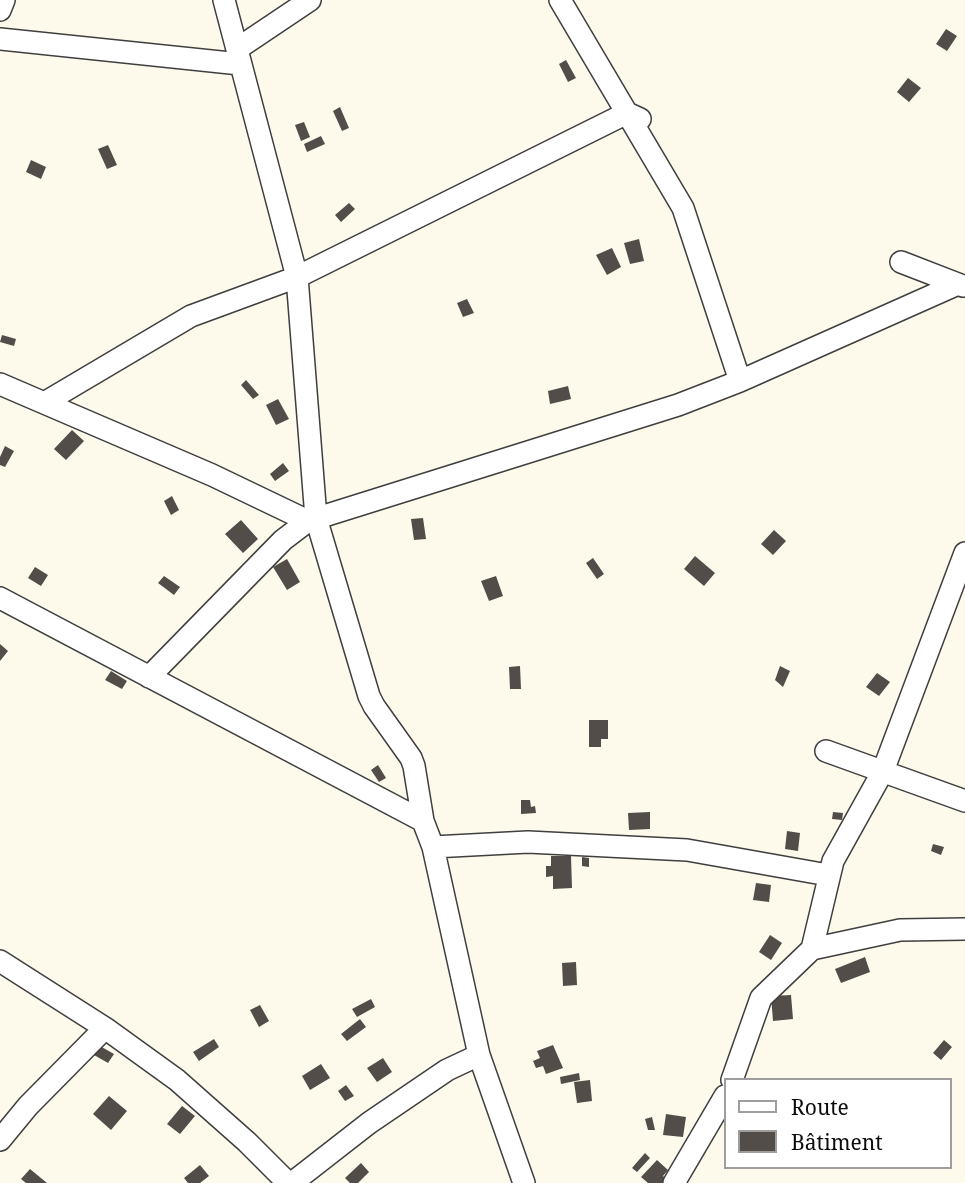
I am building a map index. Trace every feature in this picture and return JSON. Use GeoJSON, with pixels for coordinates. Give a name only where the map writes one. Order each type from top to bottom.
{"type":"FeatureCollection","features":[{"type":"Feature","properties":{"kind":"street"},"geometry":{"type":"LineString","coordinates":[[0,10],[4,0]]}},
{"type":"Feature","properties":{"kind":"street"},"geometry":{"type":"LineString","coordinates":[[224,0],[297,277],[312,519],[369,696],[414,766],[423,821],[433,847],[479,1055],[524,1183]]}},
{"type":"Feature","properties":{"kind":"street"},"geometry":{"type":"LineString","coordinates":[[0,39],[239,56],[310,0]]}},
{"type":"Feature","properties":{"kind":"street"},"geometry":{"type":"LineString","coordinates":[[560,0],[633,116],[682,208],[740,381]]}},
{"type":"Feature","properties":{"kind":"street"},"geometry":{"type":"LineString","coordinates":[[44,403],[191,316],[297,277],[633,116]]}},
{"type":"Feature","properties":{"kind":"street"},"geometry":{"type":"LineString","coordinates":[[901,262],[961,286]]}},
{"type":"Feature","properties":{"kind":"street"},"geometry":{"type":"LineString","coordinates":[[149,677],[283,540],[312,519],[665,409],[740,381],[961,286]]}},
{"type":"Feature","properties":{"kind":"street"},"geometry":{"type":"LineString","coordinates":[[0,384],[312,519]]}},
{"type":"Feature","properties":{"kind":"street"},"geometry":{"type":"LineString","coordinates":[[812,949],[833,861],[883,771],[965,553]]}},
{"type":"Feature","properties":{"kind":"street"},"geometry":{"type":"LineString","coordinates":[[0,598],[423,821]]}},
{"type":"Feature","properties":{"kind":"street"},"geometry":{"type":"LineString","coordinates":[[826,751],[965,801]]}},
{"type":"Feature","properties":{"kind":"street"},"geometry":{"type":"LineString","coordinates":[[433,847],[528,842],[687,850],[828,875]]}},
{"type":"Feature","properties":{"kind":"street"},"geometry":{"type":"LineString","coordinates":[[733,1078],[761,998],[812,949],[901,930],[965,929]]}},
{"type":"Feature","properties":{"kind":"street"},"geometry":{"type":"LineString","coordinates":[[0,961],[104,1028],[177,1080],[290,1183],[447,1070],[479,1055]]}},
{"type":"Feature","properties":{"kind":"street"},"geometry":{"type":"LineString","coordinates":[[0,1140],[104,1028]]}},
{"type":"Feature","properties":{"kind":"street"},"geometry":{"type":"LineString","coordinates":[[674,1183],[724,1098]]}},
{"type":"Feature","properties":{"kind":"building"},"geometry":{"type":"Polygon","coordinates":[[[946,29],[957,36],[947,51],[936,44],[946,29]]]}},
{"type":"Feature","properties":{"kind":"building"},"geometry":{"type":"Polygon","coordinates":[[[566,60],[576,78],[568,82],[559,64],[566,60]]]}},
{"type":"Feature","properties":{"kind":"building"},"geometry":{"type":"Polygon","coordinates":[[[908,78],[921,88],[909,102],[897,92],[908,78]]]}},
{"type":"Feature","properties":{"kind":"building"},"geometry":{"type":"Polygon","coordinates":[[[340,107],[349,128],[342,131],[333,111],[340,107]]]}},
{"type":"Feature","properties":{"kind":"building"},"geometry":{"type":"Polygon","coordinates":[[[304,122],[310,137],[301,141],[295,125],[304,122]]]}},
{"type":"Feature","properties":{"kind":"building"},"geometry":{"type":"Polygon","coordinates":[[[321,136],[325,144],[307,152],[304,144],[321,136]]]}},
{"type":"Feature","properties":{"kind":"building"},"geometry":{"type":"Polygon","coordinates":[[[108,145],[117,165],[107,169],[98,149],[108,145]]]}},
{"type":"Feature","properties":{"kind":"building"},"geometry":{"type":"Polygon","coordinates":[[[31,160],[46,167],[41,179],[26,172],[31,160]]]}},
{"type":"Feature","properties":{"kind":"building"},"geometry":{"type":"Polygon","coordinates":[[[349,203],[355,209],[341,222],[335,215],[349,203]]]}},
{"type":"Feature","properties":{"kind":"building"},"geometry":{"type":"Polygon","coordinates":[[[639,239],[644,261],[630,264],[624,243],[639,239]]]}},
{"type":"Feature","properties":{"kind":"building"},"geometry":{"type":"Polygon","coordinates":[[[612,248],[621,267],[607,275],[596,255],[612,248]]]}},
{"type":"Feature","properties":{"kind":"building"},"geometry":{"type":"Polygon","coordinates":[[[467,299],[474,313],[463,317],[457,303],[467,299]]]}},
{"type":"Feature","properties":{"kind":"building"},"geometry":{"type":"Polygon","coordinates":[[[2,335],[16,339],[14,346],[0,342],[2,335]]]}},
{"type":"Feature","properties":{"kind":"building"},"geometry":{"type":"Polygon","coordinates":[[[246,380],[259,395],[253,399],[241,385],[246,380]]]}},
{"type":"Feature","properties":{"kind":"building"},"geometry":{"type":"Polygon","coordinates":[[[568,386],[571,399],[550,404],[548,391],[568,386]]]}},
{"type":"Feature","properties":{"kind":"building"},"geometry":{"type":"Polygon","coordinates":[[[278,399],[289,419],[276,425],[266,405],[278,399]]]}},
{"type":"Feature","properties":{"kind":"building"},"geometry":{"type":"Polygon","coordinates":[[[72,430],[84,441],[66,460],[54,449],[72,430]]]}},
{"type":"Feature","properties":{"kind":"building"},"geometry":{"type":"Polygon","coordinates":[[[5,446],[14,451],[5,467],[0,465],[0,457],[5,446]]]}},
{"type":"Feature","properties":{"kind":"building"},"geometry":{"type":"Polygon","coordinates":[[[283,463],[289,471],[275,481],[270,474],[283,463]]]}},
{"type":"Feature","properties":{"kind":"building"},"geometry":{"type":"Polygon","coordinates":[[[172,496],[179,510],[171,515],[164,501],[172,496]]]}},
{"type":"Feature","properties":{"kind":"building"},"geometry":{"type":"Polygon","coordinates":[[[423,518],[426,539],[414,540],[411,519],[423,518]]]}},
{"type":"Feature","properties":{"kind":"building"},"geometry":{"type":"Polygon","coordinates":[[[241,520],[258,539],[243,553],[225,534],[241,520]]]}},
{"type":"Feature","properties":{"kind":"building"},"geometry":{"type":"Polygon","coordinates":[[[774,530],[786,541],[773,555],[761,544],[774,530]]]}},
{"type":"Feature","properties":{"kind":"building"},"geometry":{"type":"Polygon","coordinates":[[[695,556],[715,573],[704,586],[684,569],[695,556]]]}},
{"type":"Feature","properties":{"kind":"building"},"geometry":{"type":"Polygon","coordinates":[[[593,558],[604,574],[597,579],[586,563],[593,558]]]}},
{"type":"Feature","properties":{"kind":"building"},"geometry":{"type":"Polygon","coordinates":[[[287,559],[300,582],[287,590],[273,567],[287,559]]]}},
{"type":"Feature","properties":{"kind":"building"},"geometry":{"type":"Polygon","coordinates":[[[35,567],[48,575],[41,586],[28,578],[35,567]]]}},
{"type":"Feature","properties":{"kind":"building"},"geometry":{"type":"Polygon","coordinates":[[[164,576],[180,587],[174,595],[158,583],[164,576]]]}},
{"type":"Feature","properties":{"kind":"building"},"geometry":{"type":"Polygon","coordinates":[[[496,576],[503,596],[489,601],[481,581],[496,576]]]}},
{"type":"Feature","properties":{"kind":"building"},"geometry":{"type":"Polygon","coordinates":[[[0,644],[8,651],[0,661],[0,644]]]}},
{"type":"Feature","properties":{"kind":"building"},"geometry":{"type":"Polygon","coordinates":[[[520,666],[521,689],[510,689],[509,667],[520,666]]]}},
{"type":"Feature","properties":{"kind":"building"},"geometry":{"type":"Polygon","coordinates":[[[780,666],[790,671],[783,687],[775,680],[780,666]]]}},
{"type":"Feature","properties":{"kind":"building"},"geometry":{"type":"Polygon","coordinates":[[[111,671],[127,681],[122,689],[105,680],[111,671]]]}},
{"type":"Feature","properties":{"kind":"building"},"geometry":{"type":"Polygon","coordinates":[[[877,673],[890,682],[879,696],[866,687],[877,673]]]}},
{"type":"Feature","properties":{"kind":"building"},"geometry":{"type":"Polygon","coordinates":[[[589,720],[608,720],[608,739],[601,739],[601,747],[589,747],[589,720]]]}},
{"type":"Feature","properties":{"kind":"building"},"geometry":{"type":"Polygon","coordinates":[[[378,765],[386,778],[379,782],[371,770],[378,765]]]}},
{"type":"Feature","properties":{"kind":"building"},"geometry":{"type":"Polygon","coordinates":[[[521,800],[530,800],[536,813],[521,814],[521,800]]]}},
{"type":"Feature","properties":{"kind":"building"},"geometry":{"type":"Polygon","coordinates":[[[650,812],[650,829],[629,830],[628,813],[650,812]]]}},
{"type":"Feature","properties":{"kind":"building"},"geometry":{"type":"Polygon","coordinates":[[[833,812],[843,813],[842,820],[832,819],[833,812]]]}},
{"type":"Feature","properties":{"kind":"building"},"geometry":{"type":"Polygon","coordinates":[[[787,831],[800,833],[798,851],[785,849],[787,831]]]}},
{"type":"Feature","properties":{"kind":"building"},"geometry":{"type":"Polygon","coordinates":[[[933,844],[944,847],[941,855],[931,851],[933,844]]]}},
{"type":"Feature","properties":{"kind":"building"},"geometry":{"type":"Polygon","coordinates":[[[551,856],[571,856],[572,888],[553,889],[553,876],[546,877],[546,866],[551,866],[551,856]]]}},
{"type":"Feature","properties":{"kind":"building"},"geometry":{"type":"Polygon","coordinates":[[[582,857],[589,858],[589,867],[582,866],[582,857]]]}},
{"type":"Feature","properties":{"kind":"building"},"geometry":{"type":"Polygon","coordinates":[[[756,883],[771,885],[769,902],[753,900],[756,883]]]}},
{"type":"Feature","properties":{"kind":"building"},"geometry":{"type":"Polygon","coordinates":[[[770,935],[782,943],[771,960],[759,952],[770,935]]]}},
{"type":"Feature","properties":{"kind":"building"},"geometry":{"type":"Polygon","coordinates":[[[865,957],[870,972],[841,983],[835,969],[865,957]]]}},
{"type":"Feature","properties":{"kind":"building"},"geometry":{"type":"Polygon","coordinates":[[[576,962],[577,985],[563,986],[562,963],[576,962]]]}},
{"type":"Feature","properties":{"kind":"building"},"geometry":{"type":"Polygon","coordinates":[[[791,995],[793,1019],[773,1021],[771,996],[791,995]]]}},
{"type":"Feature","properties":{"kind":"building"},"geometry":{"type":"Polygon","coordinates":[[[371,999],[375,1007],[357,1017],[352,1009],[371,999]]]}},
{"type":"Feature","properties":{"kind":"building"},"geometry":{"type":"Polygon","coordinates":[[[260,1005],[269,1021],[259,1027],[250,1010],[260,1005]]]}},
{"type":"Feature","properties":{"kind":"building"},"geometry":{"type":"Polygon","coordinates":[[[360,1019],[366,1027],[347,1041],[341,1034],[360,1019]]]}},
{"type":"Feature","properties":{"kind":"building"},"geometry":{"type":"Polygon","coordinates":[[[214,1039],[219,1047],[199,1061],[193,1052],[214,1039]]]}},
{"type":"Feature","properties":{"kind":"building"},"geometry":{"type":"Polygon","coordinates":[[[944,1040],[952,1047],[941,1060],[933,1053],[944,1040]]]}},
{"type":"Feature","properties":{"kind":"building"},"geometry":{"type":"Polygon","coordinates":[[[553,1045],[563,1068],[546,1074],[543,1066],[536,1068],[533,1061],[540,1058],[537,1051],[553,1045]]]}},
{"type":"Feature","properties":{"kind":"building"},"geometry":{"type":"Polygon","coordinates":[[[100,1046],[114,1054],[108,1063],[94,1055],[100,1046]]]}},
{"type":"Feature","properties":{"kind":"building"},"geometry":{"type":"Polygon","coordinates":[[[383,1058],[392,1072],[377,1082],[367,1068],[383,1058]]]}},
{"type":"Feature","properties":{"kind":"building"},"geometry":{"type":"Polygon","coordinates":[[[321,1064],[330,1078],[310,1090],[302,1076],[321,1064]]]}},
{"type":"Feature","properties":{"kind":"building"},"geometry":{"type":"Polygon","coordinates":[[[579,1073],[580,1080],[561,1084],[560,1077],[579,1073]]]}},
{"type":"Feature","properties":{"kind":"building"},"geometry":{"type":"Polygon","coordinates":[[[590,1080],[592,1101],[577,1103],[574,1082],[590,1080]]]}},
{"type":"Feature","properties":{"kind":"building"},"geometry":{"type":"Polygon","coordinates":[[[346,1085],[354,1096],[345,1101],[338,1091],[346,1085]]]}},
{"type":"Feature","properties":{"kind":"building"},"geometry":{"type":"Polygon","coordinates":[[[109,1096],[127,1111],[111,1130],[93,1114],[109,1096]]]}},
{"type":"Feature","properties":{"kind":"building"},"geometry":{"type":"Polygon","coordinates":[[[182,1106],[195,1116],[180,1134],[167,1124],[182,1106]]]}},
{"type":"Feature","properties":{"kind":"building"},"geometry":{"type":"Polygon","coordinates":[[[666,1114],[686,1117],[683,1137],[663,1135],[666,1114]]]}},
{"type":"Feature","properties":{"kind":"building"},"geometry":{"type":"Polygon","coordinates":[[[652,1117],[655,1130],[648,1130],[645,1119],[652,1117]]]}},
{"type":"Feature","properties":{"kind":"building"},"geometry":{"type":"Polygon","coordinates":[[[645,1153],[650,1158],[637,1172],[632,1168],[645,1153]]]}},
{"type":"Feature","properties":{"kind":"building"},"geometry":{"type":"Polygon","coordinates":[[[657,1160],[668,1170],[663,1176],[666,1179],[663,1183],[648,1183],[641,1177],[657,1160]]]}},
{"type":"Feature","properties":{"kind":"building"},"geometry":{"type":"Polygon","coordinates":[[[361,1163],[369,1172],[358,1183],[350,1183],[345,1178],[361,1163]]]}},
{"type":"Feature","properties":{"kind":"building"},"geometry":{"type":"Polygon","coordinates":[[[200,1165],[209,1176],[200,1183],[188,1183],[184,1178],[200,1165]]]}},
{"type":"Feature","properties":{"kind":"building"},"geometry":{"type":"Polygon","coordinates":[[[30,1169],[47,1183],[26,1183],[21,1179],[30,1169]]]}}]}
